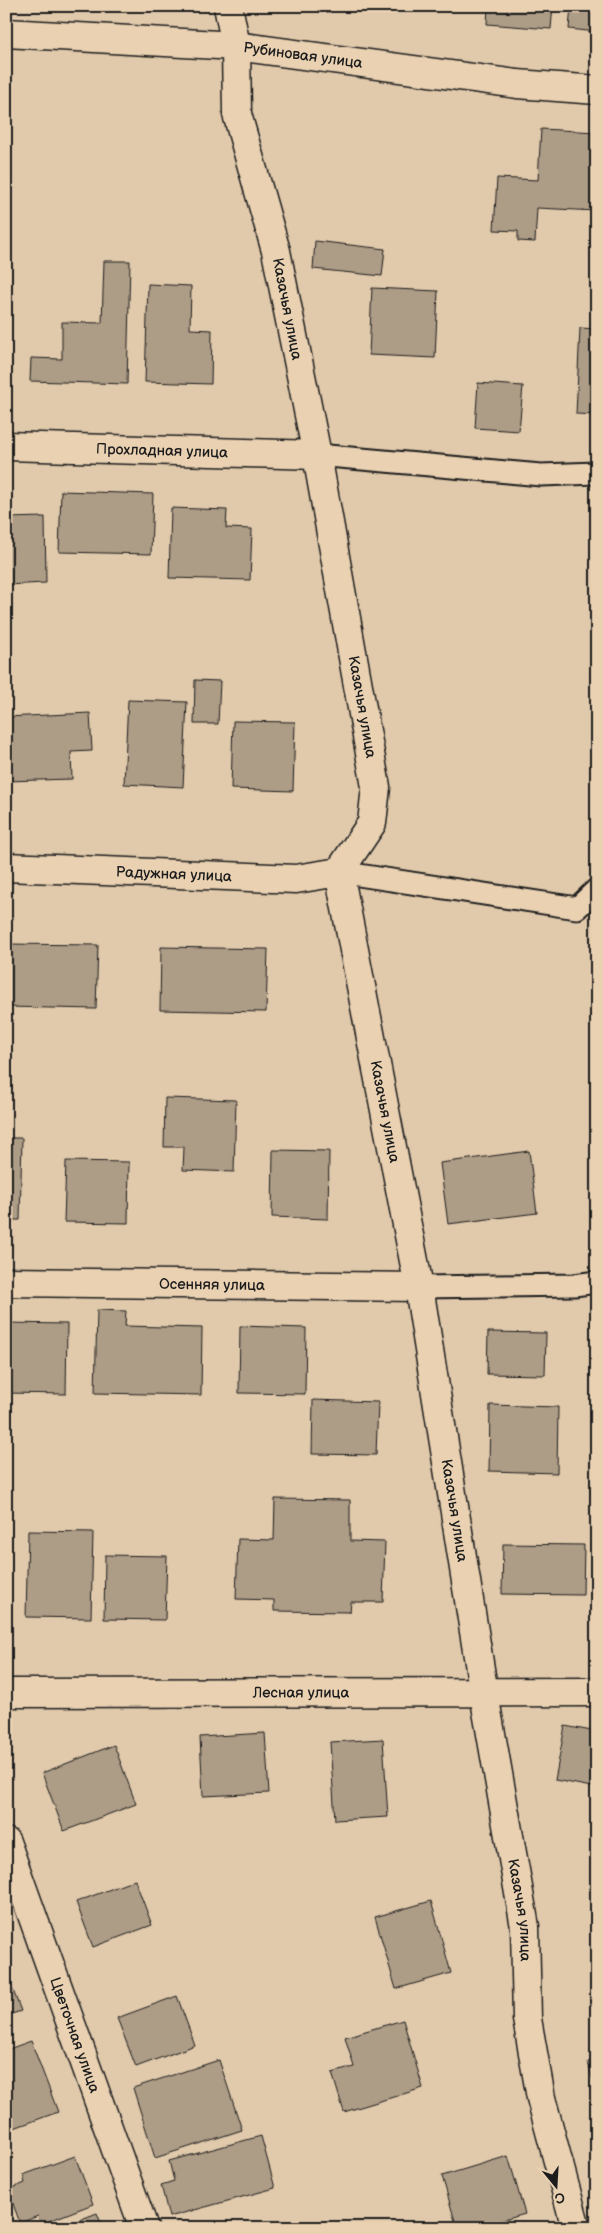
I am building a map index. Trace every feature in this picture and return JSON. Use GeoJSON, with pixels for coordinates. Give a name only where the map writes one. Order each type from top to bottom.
{"type":"FeatureCollection","features":[{"type":"Feature","properties":{"kind":"street","name":"Казачья улица"},"geometry":{"type":"LineString","coordinates":[[228,6],[236,46],[237,114],[276,250],[317,455],[376,787],[372,823],[339,872],[419,1287],[484,1694],[525,1928],[526,2019],[541,2098],[576,2228]]}},
{"type":"Feature","properties":{"kind":"street","name":"Рубиновая улица"},"geometry":{"type":"LineString","coordinates":[[6,33],[236,46],[517,84],[597,90]]}},
{"type":"Feature","properties":{"kind":"street","name":"Прохладная улица"},"geometry":{"type":"LineString","coordinates":[[6,446],[317,455]]}},
{"type":"Feature","properties":{"kind":"street","name":"Радужная улица"},"geometry":{"type":"LineString","coordinates":[[6,867],[296,879],[339,872]]}},
{"type":"Feature","properties":{"kind":"street","name":"Осенняя улица"},"geometry":{"type":"LineString","coordinates":[[6,1282],[419,1287]]}},
{"type":"Feature","properties":{"kind":"street","name":"Лесная улица"},"geometry":{"type":"LineString","coordinates":[[6,1693],[484,1694],[597,1692]]}},
{"type":"Feature","properties":{"kind":"street","name":"Цветочная улица"},"geometry":{"type":"LineString","coordinates":[[6,1842],[144,2228]]}},
{"type":"Feature","properties":{"kind":"lane"},"geometry":{"type":"LineString","coordinates":[[317,455],[540,475],[597,473]]}},
{"type":"Feature","properties":{"kind":"lane"},"geometry":{"type":"LineString","coordinates":[[339,872],[577,908],[597,889]]}},
{"type":"Feature","properties":{"kind":"lane"},"geometry":{"type":"LineString","coordinates":[[419,1287],[574,1285],[597,1282]]}},
{"type":"Feature","properties":{"kind":"building"},"geometry":{"type":"Polygon","coordinates":[[[405,6],[441,6],[441,10],[405,6]]]}},
{"type":"Feature","properties":{"kind":"building"},"geometry":{"type":"Polygon","coordinates":[[[488,6],[553,6],[551,29],[487,24],[488,6]]]}},
{"type":"Feature","properties":{"kind":"building"},"geometry":{"type":"Polygon","coordinates":[[[571,6],[597,6],[597,32],[569,29],[571,6]]]}},
{"type":"Feature","properties":{"kind":"building"},"geometry":{"type":"Polygon","coordinates":[[[541,129],[597,132],[596,211],[537,208],[535,242],[518,241],[518,231],[494,230],[497,178],[538,180],[541,129]]]}},
{"type":"Feature","properties":{"kind":"building"},"geometry":{"type":"Polygon","coordinates":[[[315,241],[385,249],[382,276],[313,269],[315,241]]]}},
{"type":"Feature","properties":{"kind":"building"},"geometry":{"type":"Polygon","coordinates":[[[104,261],[130,261],[127,384],[30,381],[31,358],[62,359],[62,322],[102,323],[104,261]]]}},
{"type":"Feature","properties":{"kind":"building"},"geometry":{"type":"Polygon","coordinates":[[[148,284],[191,286],[190,329],[212,330],[211,384],[145,382],[148,284]]]}},
{"type":"Feature","properties":{"kind":"building"},"geometry":{"type":"Polygon","coordinates":[[[372,288],[438,291],[435,358],[369,355],[372,288]]]}},
{"type":"Feature","properties":{"kind":"building"},"geometry":{"type":"Polygon","coordinates":[[[580,328],[597,329],[597,415],[576,414],[580,328]]]}},
{"type":"Feature","properties":{"kind":"building"},"geometry":{"type":"Polygon","coordinates":[[[478,383],[523,386],[519,431],[475,428],[478,383]]]}},
{"type":"Feature","properties":{"kind":"building"},"geometry":{"type":"Polygon","coordinates":[[[61,491],[153,494],[151,554],[59,552],[61,491]]]}},
{"type":"Feature","properties":{"kind":"building"},"geometry":{"type":"Polygon","coordinates":[[[171,508],[227,510],[226,528],[252,529],[250,580],[169,578],[171,508]]]}},
{"type":"Feature","properties":{"kind":"building"},"geometry":{"type":"Polygon","coordinates":[[[45,517],[46,583],[6,585],[6,518],[45,517]]]}},
{"type":"Feature","properties":{"kind":"building"},"geometry":{"type":"Polygon","coordinates":[[[195,680],[220,681],[218,724],[194,724],[195,680]]]}},
{"type":"Feature","properties":{"kind":"building"},"geometry":{"type":"Polygon","coordinates":[[[128,700],[187,702],[183,787],[124,784],[128,700]]]}},
{"type":"Feature","properties":{"kind":"building"},"geometry":{"type":"Polygon","coordinates":[[[90,713],[92,751],[71,752],[72,779],[6,781],[6,717],[90,713]]]}},
{"type":"Feature","properties":{"kind":"building"},"geometry":{"type":"Polygon","coordinates":[[[233,721],[295,722],[293,791],[231,789],[233,721]]]}},
{"type":"Feature","properties":{"kind":"building"},"geometry":{"type":"Polygon","coordinates":[[[6,944],[98,945],[96,1009],[6,1007],[6,944]]]}},
{"type":"Feature","properties":{"kind":"building"},"geometry":{"type":"Polygon","coordinates":[[[161,947],[268,949],[266,1012],[160,1010],[161,947]]]}},
{"type":"Feature","properties":{"kind":"building"},"geometry":{"type":"Polygon","coordinates":[[[165,1098],[236,1100],[234,1172],[183,1170],[184,1147],[164,1147],[165,1098]]]}},
{"type":"Feature","properties":{"kind":"building"},"geometry":{"type":"Polygon","coordinates":[[[6,1138],[22,1138],[20,1220],[6,1220],[6,1138]]]}},
{"type":"Feature","properties":{"kind":"building"},"geometry":{"type":"Polygon","coordinates":[[[273,1150],[329,1151],[328,1219],[272,1217],[273,1150]]]}},
{"type":"Feature","properties":{"kind":"building"},"geometry":{"type":"Polygon","coordinates":[[[529,1151],[537,1213],[448,1224],[440,1163],[529,1151]]]}},
{"type":"Feature","properties":{"kind":"building"},"geometry":{"type":"Polygon","coordinates":[[[66,1161],[129,1162],[128,1223],[64,1222],[66,1161]]]}},
{"type":"Feature","properties":{"kind":"building"},"geometry":{"type":"Polygon","coordinates":[[[97,1310],[126,1311],[125,1326],[202,1328],[201,1395],[95,1393],[97,1310]]]}},
{"type":"Feature","properties":{"kind":"building"},"geometry":{"type":"Polygon","coordinates":[[[6,1323],[67,1324],[66,1394],[6,1393],[6,1323]]]}},
{"type":"Feature","properties":{"kind":"building"},"geometry":{"type":"Polygon","coordinates":[[[240,1326],[306,1328],[305,1394],[239,1393],[240,1326]]]}},
{"type":"Feature","properties":{"kind":"building"},"geometry":{"type":"Polygon","coordinates":[[[488,1332],[546,1333],[545,1375],[487,1374],[488,1332]]]}},
{"type":"Feature","properties":{"kind":"building"},"geometry":{"type":"Polygon","coordinates":[[[313,1400],[378,1402],[376,1455],[312,1454],[313,1400]]]}},
{"type":"Feature","properties":{"kind":"building"},"geometry":{"type":"Polygon","coordinates":[[[490,1405],[558,1407],[557,1473],[489,1471],[490,1405]]]}},
{"type":"Feature","properties":{"kind":"building"},"geometry":{"type":"Polygon","coordinates":[[[275,1499],[350,1500],[350,1541],[385,1542],[383,1602],[351,1602],[350,1612],[274,1611],[274,1600],[236,1599],[238,1539],[274,1540],[275,1499]]]}},
{"type":"Feature","properties":{"kind":"building"},"geometry":{"type":"Polygon","coordinates":[[[28,1531],[93,1532],[91,1618],[26,1617],[28,1531]]]}},
{"type":"Feature","properties":{"kind":"building"},"geometry":{"type":"Polygon","coordinates":[[[503,1544],[584,1545],[583,1595],[502,1594],[503,1544]]]}},
{"type":"Feature","properties":{"kind":"building"},"geometry":{"type":"Polygon","coordinates":[[[105,1555],[167,1556],[165,1620],[104,1619],[105,1555]]]}},
{"type":"Feature","properties":{"kind":"building"},"geometry":{"type":"Polygon","coordinates":[[[565,1726],[597,1732],[597,1788],[555,1780],[565,1726]]]}},
{"type":"Feature","properties":{"kind":"building"},"geometry":{"type":"Polygon","coordinates":[[[265,1733],[269,1793],[203,1796],[200,1737],[265,1733]]]}},
{"type":"Feature","properties":{"kind":"building"},"geometry":{"type":"Polygon","coordinates":[[[383,1739],[388,1817],[335,1820],[330,1742],[383,1739]]]}},
{"type":"Feature","properties":{"kind":"building"},"geometry":{"type":"Polygon","coordinates":[[[114,1745],[136,1804],[64,1831],[42,1773],[114,1745]]]}},
{"type":"Feature","properties":{"kind":"building"},"geometry":{"type":"Polygon","coordinates":[[[135,1880],[152,1925],[93,1947],[76,1902],[135,1880]]]}},
{"type":"Feature","properties":{"kind":"building"},"geometry":{"type":"Polygon","coordinates":[[[431,1901],[451,1973],[396,1989],[375,1917],[431,1901]]]}},
{"type":"Feature","properties":{"kind":"building"},"geometry":{"type":"Polygon","coordinates":[[[597,1913],[597,1968],[590,1967],[597,1913]]]}},
{"type":"Feature","properties":{"kind":"building"},"geometry":{"type":"Polygon","coordinates":[[[6,1972],[21,2011],[6,2016],[6,1972]]]}},
{"type":"Feature","properties":{"kind":"building"},"geometry":{"type":"Polygon","coordinates":[[[177,1996],[195,2045],[136,2067],[117,2018],[177,1996]]]}},
{"type":"Feature","properties":{"kind":"building"},"geometry":{"type":"Polygon","coordinates":[[[403,2020],[423,2088],[344,2112],[332,2073],[354,2067],[345,2037],[403,2020]]]}},
{"type":"Feature","properties":{"kind":"building"},"geometry":{"type":"Polygon","coordinates":[[[31,2041],[58,2112],[6,2131],[6,2050],[31,2041]]]}},
{"type":"Feature","properties":{"kind":"building"},"geometry":{"type":"Polygon","coordinates":[[[597,2059],[597,2089],[595,2089],[588,2062],[597,2059]]]}},
{"type":"Feature","properties":{"kind":"building"},"geometry":{"type":"Polygon","coordinates":[[[219,2060],[242,2130],[155,2158],[133,2088],[219,2060]]]}},
{"type":"Feature","properties":{"kind":"building"},"geometry":{"type":"Polygon","coordinates":[[[261,2136],[275,2188],[169,2217],[161,2185],[174,2181],[169,2161],[261,2136]]]}},
{"type":"Feature","properties":{"kind":"building"},"geometry":{"type":"Polygon","coordinates":[[[75,2156],[93,2204],[41,2224],[38,2216],[20,2223],[8,2190],[25,2183],[23,2175],[75,2156]]]}},
{"type":"Feature","properties":{"kind":"building"},"geometry":{"type":"Polygon","coordinates":[[[508,2156],[525,2214],[476,2228],[457,2228],[442,2176],[508,2156]]]}},
{"type":"Feature","properties":{"kind":"building"},"geometry":{"type":"Polygon","coordinates":[[[97,2213],[103,2228],[58,2228],[97,2213]]]}}]}
